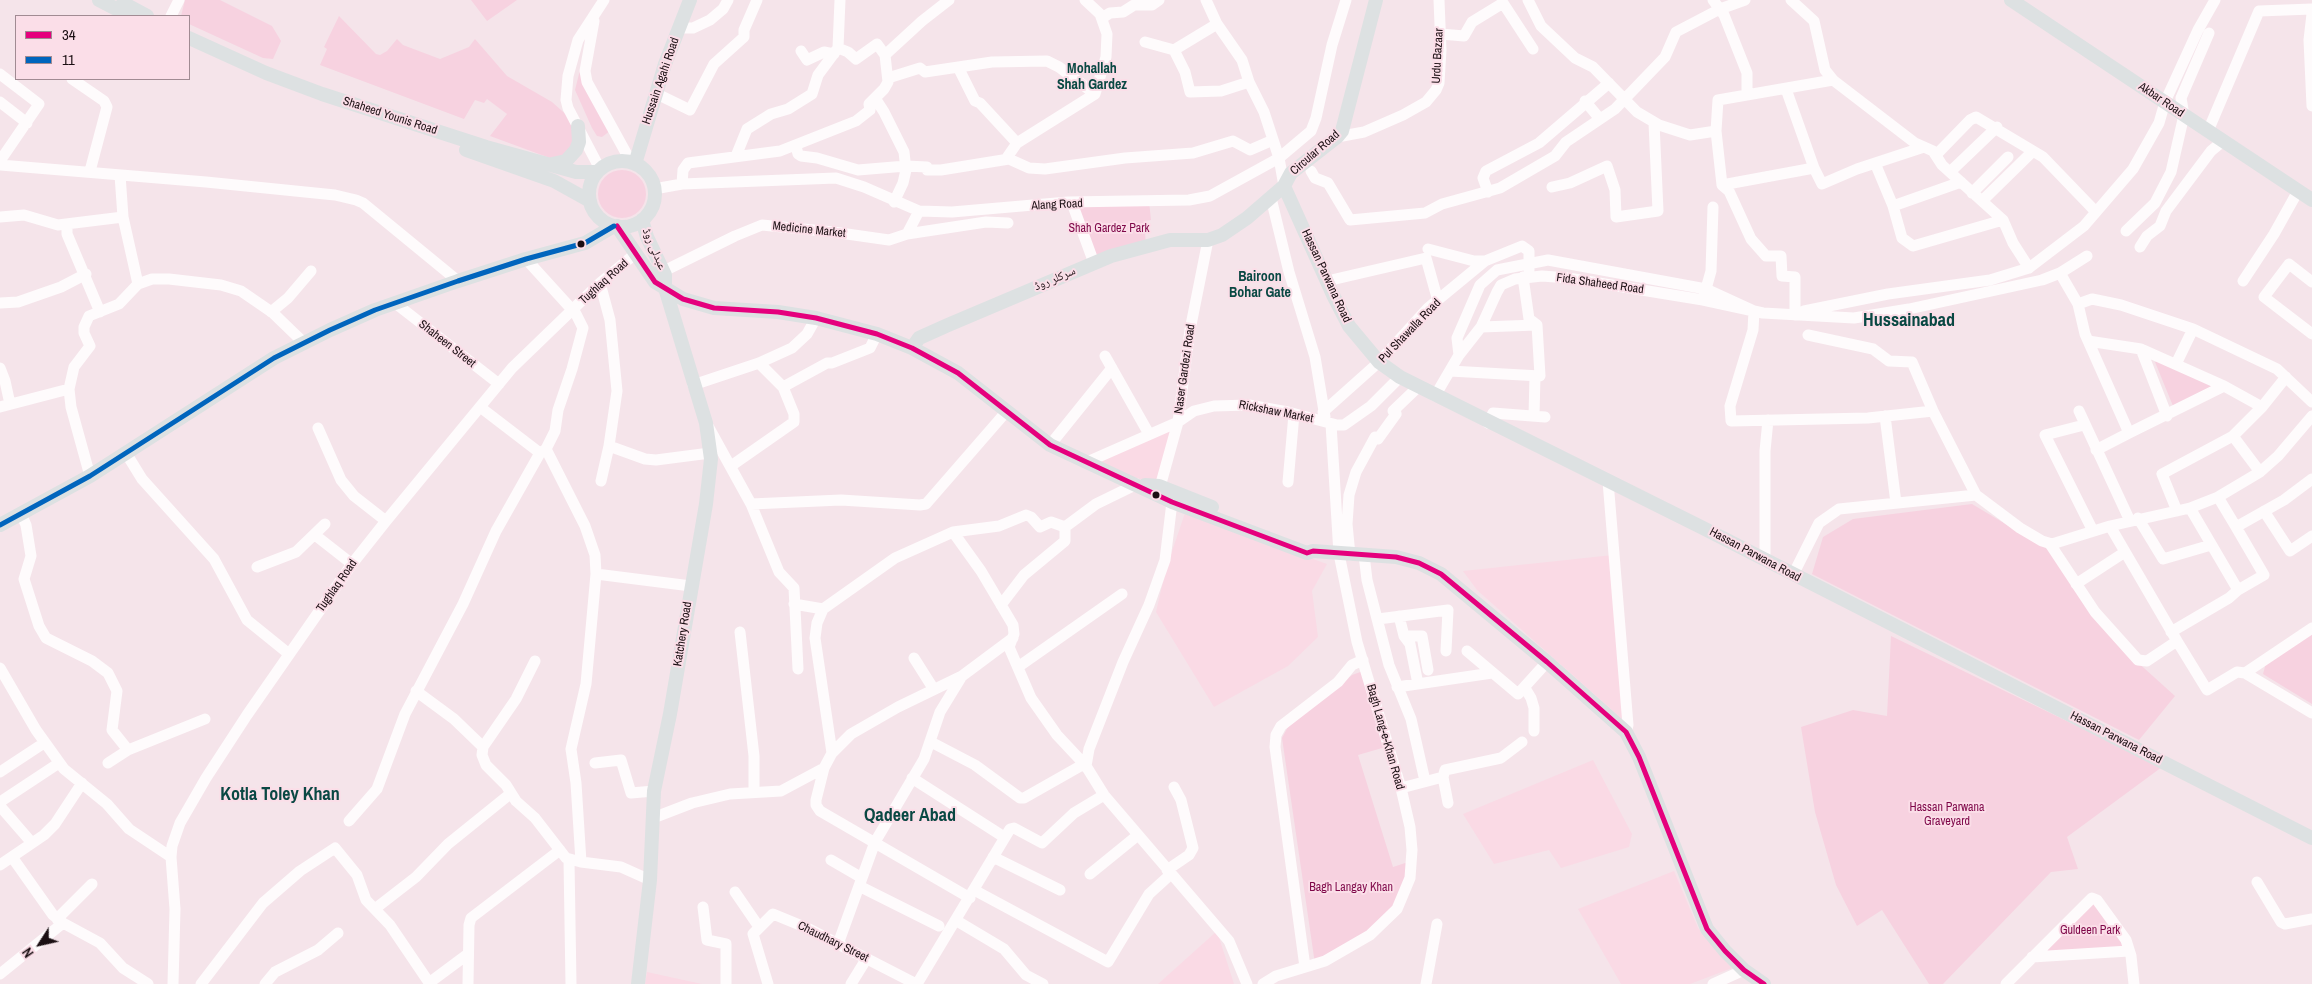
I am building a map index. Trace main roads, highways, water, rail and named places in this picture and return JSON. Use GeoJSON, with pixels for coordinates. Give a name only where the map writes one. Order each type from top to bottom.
{"type":"FeatureCollection","features":[{"type":"Feature","properties":{"kind":"main road"},"geometry":{"type":"LineString","coordinates":[[99,0],[128,15]]}},
{"type":"Feature","properties":{"kind":"main road"},"geometry":{"type":"LineString","coordinates":[[118,0],[145,15]]}},
{"type":"Feature","properties":{"kind":"main road","name":"Hussain Agahi Road"},"geometry":{"type":"LineString","coordinates":[[633,163],[690,0]]}},
{"type":"Feature","properties":{"kind":"main road","name":"Circular Road"},"geometry":{"type":"LineString","coordinates":[[1208,240],[1237,225],[1271,198],[1284,186],[1291,174],[1337,137],[1344,123],[1376,0]]}},
{"type":"Feature","properties":{"kind":"main road","name":"Akbar Road"},"geometry":{"type":"LineString","coordinates":[[2011,0],[2312,200]]}},
{"type":"Feature","properties":{"kind":"main road","name":"Shaheed Younis Road"},"geometry":{"type":"LineString","coordinates":[[190,38],[266,73],[322,94],[469,142],[576,172],[599,171]]}},
{"type":"Feature","properties":{"kind":"main road","name":"Shaheed Younis Road"},"geometry":{"type":"LineString","coordinates":[[190,46],[262,81],[554,181],[590,201]]}},
{"type":"Feature","properties":{"kind":"main road"},"geometry":{"type":"LineString","coordinates":[[548,164],[566,161],[571,157],[579,142],[578,126]]}},
{"type":"Feature","properties":{"kind":"main road"},"geometry":{"type":"LineString","coordinates":[[615,162],[633,163],[646,171],[654,189],[652,206],[642,220],[630,226],[616,226],[599,217],[590,201],[589,189],[599,171],[615,162]]}},
{"type":"Feature","properties":{"kind":"main road","name":"Hassan Parwana Road"},"geometry":{"type":"LineString","coordinates":[[1284,186],[1349,326],[1379,362],[1400,377],[2312,838]]}},
{"type":"Feature","properties":{"kind":"main road","name":"عبدلی روڈ"},"geometry":{"type":"LineString","coordinates":[[642,220],[647,237],[664,271],[665,288]]}},
{"type":"Feature","properties":{"kind":"main road"},"geometry":{"type":"LineString","coordinates":[[0,525],[90,476],[236,381],[304,343],[395,303],[526,259],[585,243],[616,226]]}},
{"type":"Feature","properties":{"kind":"main road","name":"عبدلی روڈ"},"geometry":{"type":"LineString","coordinates":[[616,226],[655,282],[665,288]]}},
{"type":"Feature","properties":{"kind":"main road","name":"سرکلر روڈ"},"geometry":{"type":"LineString","coordinates":[[912,348],[919,338],[956,321],[1094,263],[1143,245],[1170,240],[1208,240]]}},
{"type":"Feature","properties":{"kind":"main road"},"geometry":{"type":"LineString","coordinates":[[665,288],[697,305],[714,308],[778,312],[816,318],[877,334],[912,348],[958,374],[1050,445],[1137,485],[1172,496],[1313,551],[1407,559],[1441,574],[1547,662],[1626,732],[1639,757],[1707,929],[1714,939],[1744,970],[1764,984]]}},
{"type":"Feature","properties":{"kind":"main road","name":"Katchery Road"},"geometry":{"type":"LineString","coordinates":[[638,984],[650,880],[654,791],[670,714],[706,504],[710,453],[706,423],[665,288]]}},
{"type":"Feature","properties":{"kind":"district","name":"Mohallah Shah Gardez"},"geometry":{"type":"Point","coordinates":[1092,78]}},
{"type":"Feature","properties":{"kind":"district","name":"Bairoon Bohar Gate"},"geometry":{"type":"Point","coordinates":[1260,286]}},
{"type":"Feature","properties":{"kind":"district","name":"Hussainabad"},"geometry":{"type":"Point","coordinates":[1909,321]}},
{"type":"Feature","properties":{"kind":"district","name":"Kotla Toley Khan"},"geometry":{"type":"Point","coordinates":[280,795]}},
{"type":"Feature","properties":{"kind":"district","name":"Qadeer Abad"},"geometry":{"type":"Point","coordinates":[910,816]}},
{"type":"Feature","properties":{"kind":"park label","name":"Shah Gardez Park"},"geometry":{"type":"Point","coordinates":[1109,229]}},
{"type":"Feature","properties":{"kind":"park label","name":"Hassan Parwana Graveyard"},"geometry":{"type":"Point","coordinates":[1947,815]}},
{"type":"Feature","properties":{"kind":"park label","name":"Bagh Langay Khan"},"geometry":{"type":"Point","coordinates":[1351,888]}},
{"type":"Feature","properties":{"kind":"park label","name":"Guldeen Park"},"geometry":{"type":"Point","coordinates":[2090,931]}}]}
